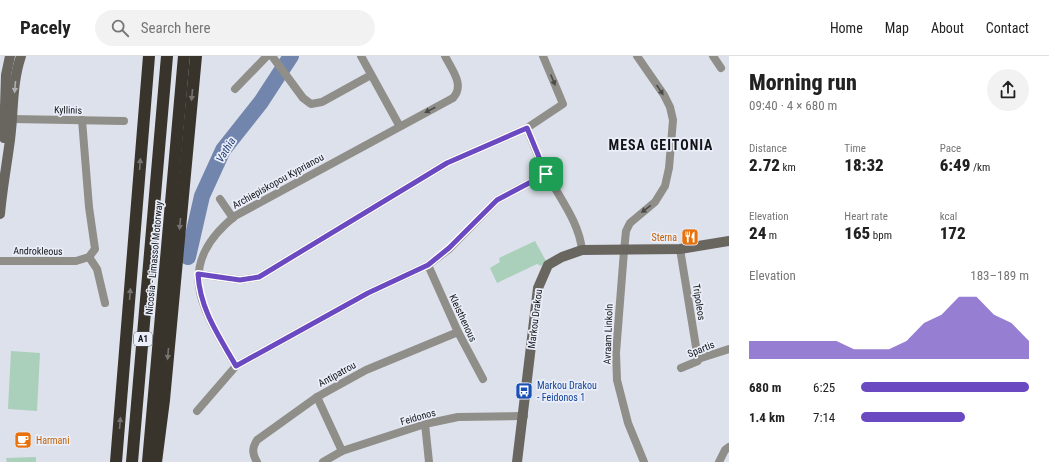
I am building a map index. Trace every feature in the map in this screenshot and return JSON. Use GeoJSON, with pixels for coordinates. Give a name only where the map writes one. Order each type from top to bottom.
{"type":"FeatureCollection","features":[{"type":"Feature","properties":{"kind":"highway"},"geometry":{"type":"LineString","coordinates":[[116,462],[149,56]]}},
{"type":"Feature","properties":{"kind":"highway","name":"Nicosia - Limassol Motorway"},"geometry":{"type":"LineString","coordinates":[[132,462],[167,56]]}},
{"type":"Feature","properties":{"kind":"highway","name":"Nicosia - Limassol Motorway"},"geometry":{"type":"LineString","coordinates":[[148,462],[184,56]]}},
{"type":"Feature","properties":{"kind":"highway"},"geometry":{"type":"LineString","coordinates":[[156,462],[164,400],[196,56]]}},
{"type":"Feature","properties":{"kind":"street"},"geometry":{"type":"LineString","coordinates":[[5,166],[3,147],[6,75],[10,56]]}},
{"type":"Feature","properties":{"kind":"street"},"geometry":{"type":"LineString","coordinates":[[0,214],[1,191],[9,147],[16,79],[21,56]]}},
{"type":"Feature","properties":{"kind":"street"},"geometry":{"type":"LineString","coordinates":[[235,90],[267,56]]}},
{"type":"Feature","properties":{"kind":"street"},"geometry":{"type":"LineString","coordinates":[[272,56],[303,98],[311,104],[322,102],[371,75]]}},
{"type":"Feature","properties":{"kind":"street"},"geometry":{"type":"LineString","coordinates":[[361,56],[400,125]]}},
{"type":"Feature","properties":{"kind":"street","name":"Archiepiskopou Kyprianou"},"geometry":{"type":"LineString","coordinates":[[236,366],[208,319],[199,291],[198,274],[206,251],[219,230],[233,218],[400,125],[453,98],[458,92],[460,84],[445,56]]}},
{"type":"Feature","properties":{"kind":"street"},"geometry":{"type":"LineString","coordinates":[[198,274],[240,280],[259,277],[447,163],[527,128],[563,104],[543,56]]}},
{"type":"Feature","properties":{"kind":"street"},"geometry":{"type":"LineString","coordinates":[[713,56],[721,68]]}},
{"type":"Feature","properties":{"kind":"street","name":"Avraam Linkoln"},"geometry":{"type":"LineString","coordinates":[[638,57],[670,106],[673,120],[672,144],[665,186],[655,202],[630,223],[626,231],[624,251],[616,353],[617,380],[628,423],[644,462]]}},
{"type":"Feature","properties":{"kind":"street","name":"Kyllinis"},"geometry":{"type":"LineString","coordinates":[[12,119],[124,121]]}},
{"type":"Feature","properties":{"kind":"street"},"geometry":{"type":"LineString","coordinates":[[82,120],[89,207],[95,249],[89,257],[97,269],[105,303]]}},
{"type":"Feature","properties":{"kind":"street"},"geometry":{"type":"LineString","coordinates":[[527,128],[546,174],[565,202],[581,240],[582,250]]}},
{"type":"Feature","properties":{"kind":"street"},"geometry":{"type":"LineString","coordinates":[[196,411],[236,366],[368,293],[428,265],[449,248],[497,200],[546,174]]}},
{"type":"Feature","properties":{"kind":"street"},"geometry":{"type":"LineString","coordinates":[[220,199],[233,218]]}},
{"type":"Feature","properties":{"kind":"street","name":"Markou Drakou"},"geometry":{"type":"LineString","coordinates":[[517,462],[524,416],[538,288],[548,265],[562,257],[582,250],[624,251],[680,249],[729,244]]}},
{"type":"Feature","properties":{"kind":"street","name":"Tripoleos"},"geometry":{"type":"LineString","coordinates":[[680,249],[698,359]]}},
{"type":"Feature","properties":{"kind":"street","name":"Androkleous"},"geometry":{"type":"LineString","coordinates":[[0,260],[76,261],[89,257]]}},
{"type":"Feature","properties":{"kind":"street","name":"Kleisthenous"},"geometry":{"type":"LineString","coordinates":[[428,265],[458,332],[483,379]]}},
{"type":"Feature","properties":{"kind":"street","name":"Antipatrou"},"geometry":{"type":"LineString","coordinates":[[257,462],[253,454],[253,447],[257,440],[317,397],[366,370],[458,332]]}},
{"type":"Feature","properties":{"kind":"street","name":"Spartis"},"geometry":{"type":"LineString","coordinates":[[681,368],[698,359],[729,349]]}},
{"type":"Feature","properties":{"kind":"street"},"geometry":{"type":"LineString","coordinates":[[317,397],[342,451]]}},
{"type":"Feature","properties":{"kind":"street","name":"Feidonos"},"geometry":{"type":"LineString","coordinates":[[323,462],[342,451],[425,424],[458,417],[524,416]]}},
{"type":"Feature","properties":{"kind":"street"},"geometry":{"type":"LineString","coordinates":[[425,424],[429,462]]}},
{"type":"Feature","properties":{"kind":"street"},"geometry":{"type":"LineString","coordinates":[[719,462],[725,450],[729,447]]}},
{"type":"Feature","properties":{"kind":"green space"},"geometry":{"type":"Polygon","coordinates":[[[535,241],[546,261],[541,266],[537,264],[497,283],[490,268],[500,262],[499,258],[535,241]]]}},
{"type":"Feature","properties":{"kind":"green space"},"geometry":{"type":"Polygon","coordinates":[[[11,351],[40,353],[37,411],[8,409],[11,351]]]}},
{"type":"Feature","properties":{"kind":"green space"},"geometry":{"type":"Polygon","coordinates":[[[36,457],[36,462],[7,462],[6,458],[36,457]]]}},
{"type":"Feature","properties":{"kind":"waterway","name":"Vathia"},"geometry":{"type":"LineString","coordinates":[[188,257],[202,196],[223,150],[261,102],[291,56]]}},
{"type":"Feature","properties":{"kind":"place","name":"Sterna"},"geometry":{"type":"Point","coordinates":[690,237]}},
{"type":"Feature","properties":{"kind":"place","name":"Markou Drakou - Feidonos 1"},"geometry":{"type":"Point","coordinates":[524,391]}},
{"type":"Feature","properties":{"kind":"place","name":"Harmani"},"geometry":{"type":"Point","coordinates":[23,440]}},
{"type":"Feature","properties":{"kind":"district","name":"MESA GEITONIA"},"geometry":{"type":"Point","coordinates":[661,145]}},
{"type":"Feature","properties":{"kind":"route"},"geometry":{"type":"LineString","coordinates":[[527,128],[546,174],[497,200],[449,248],[428,265],[368,293],[236,366],[208,319],[199,291],[198,274],[240,280],[259,277],[447,163],[527,128]]}}]}
